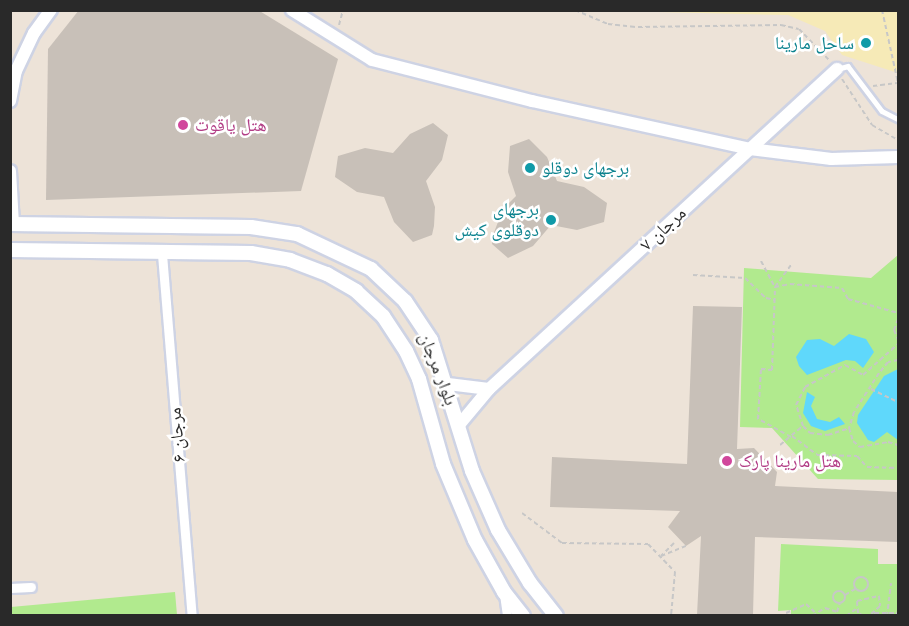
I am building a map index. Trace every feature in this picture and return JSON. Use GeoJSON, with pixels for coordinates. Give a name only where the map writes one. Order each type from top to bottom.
{"type":"FeatureCollection","features":[{"type":"Feature","properties":{"kind":"main road","name":"بلوار مرجان"},"geometry":{"type":"LineString","coordinates":[[12,224],[162,229],[250,227],[297,234],[340,251],[371,269],[405,301],[431,340],[448,384],[472,471],[498,530],[530,583],[556,615]]}},
{"type":"Feature","properties":{"kind":"main road"},"geometry":{"type":"LineString","coordinates":[[162,229],[162,254]]}},
{"type":"Feature","properties":{"kind":"main road","name":"بلوار مرجان"},"geometry":{"type":"LineString","coordinates":[[10,250],[162,254],[251,253],[290,260],[327,274],[356,291],[383,316],[419,379],[443,464],[475,540],[504,592],[523,615]]}},
{"type":"Feature","properties":{"kind":"street"},"geometry":{"type":"LineString","coordinates":[[10,101],[16,71],[34,33],[51,10]]}},
{"type":"Feature","properties":{"kind":"street"},"geometry":{"type":"LineString","coordinates":[[292,10],[372,60],[750,149],[831,159],[898,157]]}},
{"type":"Feature","properties":{"kind":"street","name":"مرجان ۷"},"geometry":{"type":"LineString","coordinates":[[459,425],[489,389],[837,69]]}},
{"type":"Feature","properties":{"kind":"street"},"geometry":{"type":"LineString","coordinates":[[10,171],[12,224]]}},
{"type":"Feature","properties":{"kind":"street","name":"مرجان ۶"},"geometry":{"type":"LineString","coordinates":[[162,254],[192,615]]}},
{"type":"Feature","properties":{"kind":"street"},"geometry":{"type":"LineString","coordinates":[[448,384],[489,389]]}},
{"type":"Feature","properties":{"kind":"street"},"geometry":{"type":"LineString","coordinates":[[10,588],[31,587]]}},
{"type":"Feature","properties":{"kind":"street"},"geometry":{"type":"LineString","coordinates":[[504,592],[507,615]]}},
{"type":"Feature","properties":{"kind":"lane"},"geometry":{"type":"LineString","coordinates":[[837,69],[848,66],[882,111],[898,119]]}},
{"type":"Feature","properties":{"kind":"path"},"geometry":{"type":"LineString","coordinates":[[575,10],[608,24],[638,27],[781,25],[799,29],[837,69],[872,125],[898,140]]}},
{"type":"Feature","properties":{"kind":"path"},"geometry":{"type":"LineString","coordinates":[[864,87],[898,83],[882,10]]}},
{"type":"Feature","properties":{"kind":"path"},"geometry":{"type":"LineString","coordinates":[[761,261],[776,287]]}},
{"type":"Feature","properties":{"kind":"path"},"geometry":{"type":"LineString","coordinates":[[791,265],[776,287],[772,370],[761,369],[759,419],[791,436],[817,455],[857,456],[867,467],[898,468]]}},
{"type":"Feature","properties":{"kind":"path"},"geometry":{"type":"LineString","coordinates":[[693,275],[745,278],[766,298],[775,300]]}},
{"type":"Feature","properties":{"kind":"path"},"geometry":{"type":"LineString","coordinates":[[776,287],[790,284],[842,288],[848,299],[898,313]]}},
{"type":"Feature","properties":{"kind":"path"},"geometry":{"type":"LineString","coordinates":[[849,428],[828,435],[810,433],[803,426],[796,405],[805,387],[845,365],[863,375],[898,342],[894,330],[898,319]]}},
{"type":"Feature","properties":{"kind":"path"},"geometry":{"type":"LineString","coordinates":[[860,447],[853,441],[849,428],[854,412],[888,362],[898,360]]}},
{"type":"Feature","properties":{"kind":"path"},"geometry":{"type":"LineString","coordinates":[[871,389],[898,402]]}},
{"type":"Feature","properties":{"kind":"path"},"geometry":{"type":"LineString","coordinates":[[780,445],[803,426]]}},
{"type":"Feature","properties":{"kind":"path"},"geometry":{"type":"LineString","coordinates":[[860,447],[888,442],[898,445]]}},
{"type":"Feature","properties":{"kind":"path"},"geometry":{"type":"LineString","coordinates":[[857,456],[860,447]]}},
{"type":"Feature","properties":{"kind":"path"},"geometry":{"type":"LineString","coordinates":[[522,513],[562,543],[648,544],[675,572],[671,615]]}},
{"type":"Feature","properties":{"kind":"path"},"geometry":{"type":"LineString","coordinates":[[661,556],[674,543]]}},
{"type":"Feature","properties":{"kind":"path"},"geometry":{"type":"LineString","coordinates":[[661,556],[686,546]]}},
{"type":"Feature","properties":{"kind":"path"},"geometry":{"type":"LineString","coordinates":[[812,615],[815,611],[825,608],[837,612],[845,595],[855,589],[866,590],[867,580],[857,578],[855,589]]}},
{"type":"Feature","properties":{"kind":"path"},"geometry":{"type":"LineString","coordinates":[[886,614],[891,583]]}},
{"type":"Feature","properties":{"kind":"path"},"geometry":{"type":"LineString","coordinates":[[840,603],[834,601],[834,594],[840,591],[845,595]]}},
{"type":"Feature","properties":{"kind":"path"},"geometry":{"type":"LineString","coordinates":[[864,615],[857,609],[857,601],[879,596],[880,606],[869,615]]}},
{"type":"Feature","properties":{"kind":"path"},"geometry":{"type":"LineString","coordinates":[[786,613],[801,604],[819,615]]}},
{"type":"Feature","properties":{"kind":"path"},"geometry":{"type":"LineString","coordinates":[[846,615],[857,609]]}},
{"type":"Feature","properties":{"kind":"path"},"geometry":{"type":"LineString","coordinates":[[873,613],[898,613]]}},
{"type":"Feature","properties":{"kind":"green space"},"geometry":{"type":"Polygon","coordinates":[[[898,255],[898,480],[818,479],[772,428],[740,427],[744,268],[871,278],[898,255]]]}},
{"type":"Feature","properties":{"kind":"green space"},"geometry":{"type":"Polygon","coordinates":[[[781,544],[878,549],[878,564],[898,564],[898,615],[791,616],[791,610],[778,611],[781,544]]]}},
{"type":"Feature","properties":{"kind":"green space"},"geometry":{"type":"Polygon","coordinates":[[[175,592],[177,615],[11,615],[11,607],[175,592]]]}},
{"type":"Feature","properties":{"kind":"sand","name":"ساحل مارینا"},"geometry":{"type":"Polygon","coordinates":[[[615,11],[898,11],[898,73],[842,55],[825,31],[788,15],[615,11]]]}},
{"type":"Feature","properties":{"kind":"water"},"geometry":{"type":"Polygon","coordinates":[[[849,334],[866,339],[874,352],[863,368],[855,361],[846,360],[807,375],[799,366],[796,357],[807,340],[820,339],[834,346],[849,334]]]}},
{"type":"Feature","properties":{"kind":"water"},"geometry":{"type":"Polygon","coordinates":[[[898,369],[898,440],[887,432],[874,442],[868,440],[857,423],[858,415],[884,376],[898,369]]]}},
{"type":"Feature","properties":{"kind":"water"},"geometry":{"type":"Polygon","coordinates":[[[807,392],[815,397],[811,406],[817,419],[830,422],[839,417],[845,424],[825,431],[811,426],[803,413],[807,392]]]}},
{"type":"Feature","properties":{"kind":"building","name":"هتل یاقوت"},"geometry":{"type":"Polygon","coordinates":[[[79,10],[258,10],[338,59],[301,191],[46,200],[48,49],[79,10]]]}},
{"type":"Feature","properties":{"kind":"building","name":"برجهای دوقلوی کیش"},"geometry":{"type":"Polygon","coordinates":[[[433,123],[448,135],[442,160],[426,181],[435,207],[434,226],[432,235],[413,242],[394,222],[384,197],[357,192],[335,177],[338,156],[365,148],[393,153],[410,134],[433,123]]]}},
{"type":"Feature","properties":{"kind":"building","name":"برجهای دوقلوی کیش"},"geometry":{"type":"Polygon","coordinates":[[[529,139],[547,157],[557,181],[584,187],[607,203],[604,222],[577,230],[551,225],[533,246],[508,258],[492,244],[493,235],[503,209],[516,196],[508,172],[510,146],[529,139]]]}},
{"type":"Feature","properties":{"kind":"building","name":"هتل مارینا پارک"},"geometry":{"type":"Polygon","coordinates":[[[693,306],[742,307],[737,449],[754,448],[777,472],[775,486],[898,492],[898,542],[755,537],[753,615],[697,615],[701,536],[686,546],[668,527],[680,511],[550,507],[552,457],[687,464],[693,306]]]}},
{"type":"Feature","properties":{"kind":"place","name":"ساحل مارینا"},"geometry":{"type":"Point","coordinates":[866,43]}},
{"type":"Feature","properties":{"kind":"place","name":"هتل یاقوت"},"geometry":{"type":"Point","coordinates":[183,125]}},
{"type":"Feature","properties":{"kind":"place","name":"برجهای دوقلو"},"geometry":{"type":"Point","coordinates":[530,168]}},
{"type":"Feature","properties":{"kind":"place","name":"برجهای دوقلوی کیش"},"geometry":{"type":"Point","coordinates":[551,220]}},
{"type":"Feature","properties":{"kind":"place","name":"هتل مارینا پارک"},"geometry":{"type":"Point","coordinates":[727,461]}}]}
